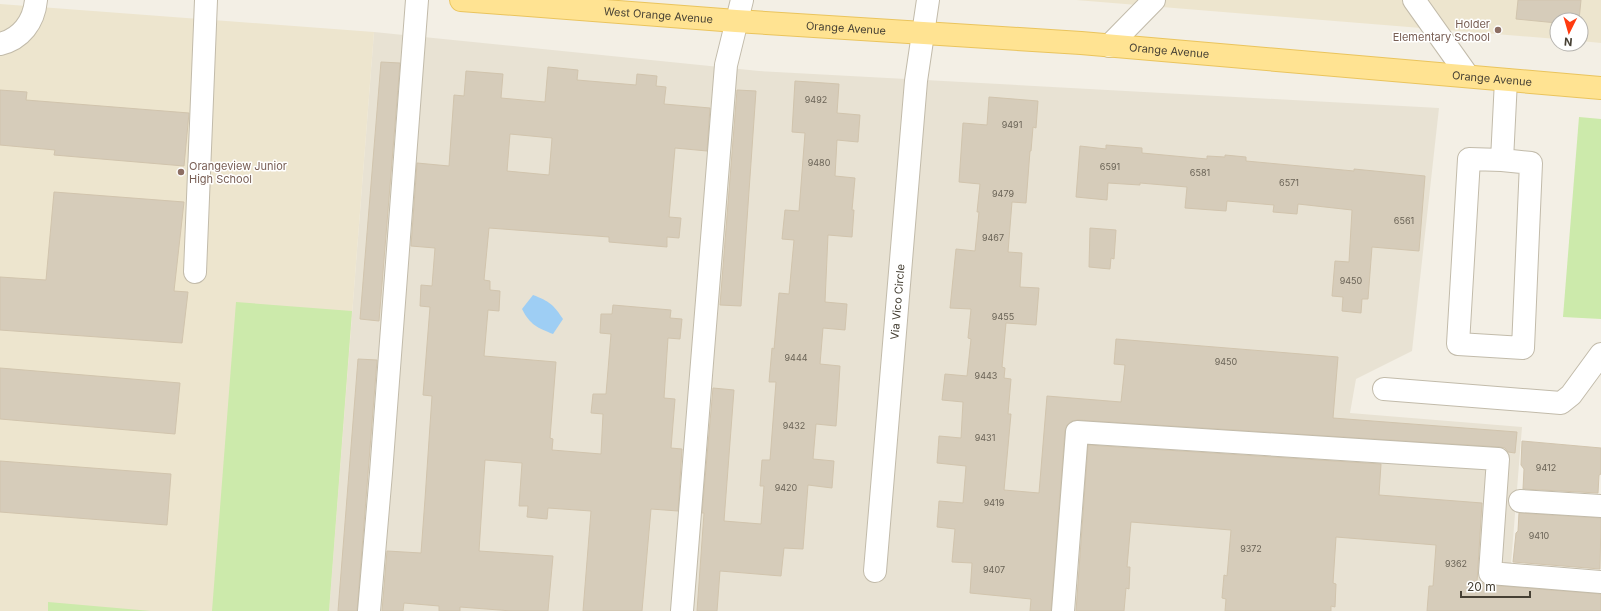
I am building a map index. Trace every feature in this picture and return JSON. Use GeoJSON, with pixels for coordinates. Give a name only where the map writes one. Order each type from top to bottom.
{"type":"FeatureCollection","features":[{"type":"Feature","properties":{"kind":"main road","name":"West Orange Avenue"},"geometry":{"type":"LineString","coordinates":[[461,0],[736,21]]}},
{"type":"Feature","properties":{"kind":"main road","name":"Orange Avenue"},"geometry":{"type":"LineString","coordinates":[[736,21],[1109,46],[1601,88]]}},
{"type":"Feature","properties":{"kind":"street"},"geometry":{"type":"LineString","coordinates":[[0,44],[9,42],[22,32],[30,21],[35,8],[36,0]]}},
{"type":"Feature","properties":{"kind":"street"},"geometry":{"type":"LineString","coordinates":[[195,272],[206,0]]}},
{"type":"Feature","properties":{"kind":"street"},"geometry":{"type":"LineString","coordinates":[[369,611],[417,0]]}},
{"type":"Feature","properties":{"kind":"street"},"geometry":{"type":"LineString","coordinates":[[682,611],[726,65],[742,0]]}},
{"type":"Feature","properties":{"kind":"street","name":"Via Vico Circle"},"geometry":{"type":"LineString","coordinates":[[875,571],[916,81],[928,0]]}},
{"type":"Feature","properties":{"kind":"street"},"geometry":{"type":"LineString","coordinates":[[1109,46],[1154,0]]}},
{"type":"Feature","properties":{"kind":"street"},"geometry":{"type":"LineString","coordinates":[[1414,0],[1468,76]]}},
{"type":"Feature","properties":{"kind":"street"},"geometry":{"type":"LineString","coordinates":[[1502,160],[1506,80]]}},
{"type":"Feature","properties":{"kind":"street"},"geometry":{"type":"LineString","coordinates":[[1469,159],[1502,160],[1531,163],[1523,348],[1458,344],[1469,159]]}},
{"type":"Feature","properties":{"kind":"street"},"geometry":{"type":"LineString","coordinates":[[1384,389],[1562,403],[1572,395],[1601,354]]}},
{"type":"Feature","properties":{"kind":"street"},"geometry":{"type":"LineString","coordinates":[[1063,611],[1077,432],[1498,459],[1490,574],[1601,582]]}},
{"type":"Feature","properties":{"kind":"street"},"geometry":{"type":"LineString","coordinates":[[1520,501],[1601,506]]}},
{"type":"Feature","properties":{"kind":"shaded area","name":"Holder Elementary School"},"geometry":{"type":"Polygon","coordinates":[[[1076,0],[1601,0],[1601,43],[1589,42],[1589,12],[1549,12],[1549,38],[1076,0]]]}},
{"type":"Feature","properties":{"kind":"shaded area","name":"Orangeview Junior High School"},"geometry":{"type":"Polygon","coordinates":[[[0,4],[374,32],[329,611],[0,611],[0,4]]]}},
{"type":"Feature","properties":{"kind":"shaded area"},"geometry":{"type":"Polygon","coordinates":[[[374,32],[759,71],[1439,108],[1412,351],[1356,379],[1350,413],[1522,427],[1511,564],[1601,571],[1601,611],[329,611],[374,32]]]}},
{"type":"Feature","properties":{"kind":"green space"},"geometry":{"type":"Polygon","coordinates":[[[1579,117],[1601,119],[1601,319],[1563,317],[1579,117]]]}},
{"type":"Feature","properties":{"kind":"green space"},"geometry":{"type":"Polygon","coordinates":[[[236,302],[352,311],[329,611],[212,611],[236,302]]]}},
{"type":"Feature","properties":{"kind":"green space"},"geometry":{"type":"Polygon","coordinates":[[[48,602],[151,611],[48,611],[48,602]]]}},
{"type":"Feature","properties":{"kind":"water"},"geometry":{"type":"Polygon","coordinates":[[[533,295],[551,304],[563,319],[553,334],[543,330],[531,322],[522,309],[533,295]]]}},
{"type":"Feature","properties":{"kind":"building"},"geometry":{"type":"Polygon","coordinates":[[[1518,0],[1581,0],[1580,12],[1549,12],[1549,22],[1516,19],[1518,0]]]}},
{"type":"Feature","properties":{"kind":"building"},"geometry":{"type":"Polygon","coordinates":[[[381,62],[400,63],[379,321],[360,319],[381,62]]]}},
{"type":"Feature","properties":{"kind":"building"},"geometry":{"type":"Polygon","coordinates":[[[548,67],[578,70],[577,80],[636,85],[637,74],[657,76],[656,86],[666,87],[664,104],[710,108],[707,151],[675,148],[669,217],[681,218],[679,238],[667,237],[667,247],[609,242],[609,237],[489,228],[484,280],[490,281],[490,290],[500,291],[499,311],[488,310],[484,356],[556,362],[550,438],[553,439],[552,450],[601,454],[603,414],[591,413],[593,394],[606,394],[611,334],[600,333],[601,314],[612,314],[613,305],[671,310],[670,318],[682,319],[680,339],[668,338],[664,398],[675,399],[671,448],[682,449],[678,511],[651,509],[642,611],[583,611],[591,511],[548,508],[547,519],[527,517],[528,506],[519,506],[522,463],[485,460],[479,551],[553,556],[548,611],[512,611],[460,607],[460,611],[439,611],[439,606],[404,603],[403,611],[382,611],[387,551],[421,553],[432,396],[423,395],[430,307],[420,306],[421,285],[432,286],[435,248],[411,246],[417,163],[449,166],[454,95],[464,96],[466,71],[503,74],[501,98],[545,102],[548,67]],[[510,134],[507,171],[549,175],[552,138],[510,134]]]}},
{"type":"Feature","properties":{"kind":"building"},"geometry":{"type":"Polygon","coordinates":[[[795,81],[839,84],[837,113],[860,115],[858,142],[837,140],[835,176],[855,178],[852,210],[854,210],[852,237],[828,235],[825,302],[847,304],[845,330],[823,328],[820,364],[840,366],[836,426],[816,424],[813,459],[834,461],[832,488],[808,485],[803,549],[784,548],[781,576],[720,571],[717,611],[697,611],[704,513],[702,513],[713,388],[734,390],[724,521],[761,524],[764,486],[760,486],[762,460],[770,460],[776,382],[769,382],[772,348],[774,349],[779,293],[789,294],[794,240],[782,239],[785,210],[799,211],[805,133],[792,132],[795,81]]]}},
{"type":"Feature","properties":{"kind":"building"},"geometry":{"type":"Polygon","coordinates":[[[0,90],[27,92],[26,100],[189,113],[184,166],[54,155],[55,150],[0,145],[0,90]]]}},
{"type":"Feature","properties":{"kind":"building"},"geometry":{"type":"Polygon","coordinates":[[[737,90],[756,91],[741,306],[720,305],[737,90]]]}},
{"type":"Feature","properties":{"kind":"building"},"geometry":{"type":"Polygon","coordinates":[[[989,97],[1038,101],[1036,128],[1033,127],[1030,151],[1026,203],[1012,202],[1008,252],[1022,253],[1020,287],[1039,288],[1036,325],[1006,323],[1002,367],[1005,368],[1004,378],[1011,379],[1008,414],[1011,414],[1004,490],[1039,493],[1047,396],[1121,402],[1125,365],[1114,364],[1116,339],[1338,357],[1333,418],[1517,432],[1515,453],[1508,452],[1505,448],[1499,447],[1078,420],[1072,421],[1067,425],[1065,431],[1051,611],[1030,611],[1031,599],[970,593],[972,563],[952,562],[955,529],[937,527],[939,501],[963,503],[966,466],[937,463],[939,436],[961,438],[963,402],[942,400],[945,374],[967,376],[971,339],[968,338],[971,309],[950,308],[956,249],[975,251],[979,212],[977,212],[980,184],[959,182],[963,123],[987,125],[989,97]]]}},
{"type":"Feature","properties":{"kind":"building"},"geometry":{"type":"Polygon","coordinates":[[[1106,145],[1142,148],[1142,153],[1207,159],[1207,156],[1225,157],[1225,155],[1246,157],[1246,161],[1425,176],[1419,251],[1372,247],[1368,299],[1362,299],[1361,313],[1342,311],[1343,297],[1332,296],[1335,261],[1349,262],[1352,210],[1298,204],[1297,214],[1273,212],[1274,205],[1227,201],[1226,211],[1185,208],[1187,187],[1140,183],[1140,185],[1108,183],[1107,200],[1076,197],[1080,146],[1106,149],[1106,145]]]}},
{"type":"Feature","properties":{"kind":"building"},"geometry":{"type":"Polygon","coordinates":[[[54,192],[184,202],[174,291],[188,292],[182,343],[0,330],[0,277],[46,280],[54,192]]]}},
{"type":"Feature","properties":{"kind":"building"},"geometry":{"type":"Polygon","coordinates":[[[1090,228],[1116,230],[1114,259],[1111,258],[1110,269],[1089,267],[1090,228]]]}},
{"type":"Feature","properties":{"kind":"building"},"geometry":{"type":"Polygon","coordinates":[[[358,359],[377,360],[357,611],[338,611],[358,359]]]}},
{"type":"Feature","properties":{"kind":"building"},"geometry":{"type":"Polygon","coordinates":[[[0,368],[180,383],[175,434],[0,419],[0,368]]]}},
{"type":"Feature","properties":{"kind":"building"},"geometry":{"type":"Polygon","coordinates":[[[1522,441],[1601,448],[1601,474],[1599,475],[1598,493],[1523,489],[1524,469],[1521,465],[1522,441]]]}},
{"type":"Feature","properties":{"kind":"building"},"geometry":{"type":"Polygon","coordinates":[[[1088,445],[1381,464],[1379,495],[1482,503],[1477,582],[1489,585],[1601,594],[1601,611],[1427,611],[1429,586],[1433,586],[1436,545],[1336,537],[1333,583],[1336,584],[1335,607],[1331,606],[1331,611],[1225,611],[1226,599],[1222,598],[1224,575],[1227,576],[1231,530],[1131,522],[1127,567],[1130,567],[1129,589],[1126,588],[1124,611],[1076,611],[1088,445]]]}},
{"type":"Feature","properties":{"kind":"building"},"geometry":{"type":"Polygon","coordinates":[[[0,461],[171,474],[167,525],[0,512],[0,461]]]}},
{"type":"Feature","properties":{"kind":"building"},"geometry":{"type":"Polygon","coordinates":[[[1519,513],[1601,518],[1600,569],[1513,562],[1519,513]]]}},
{"type":"Feature","properties":{"kind":"place","name":"Holder Elementary School"},"geometry":{"type":"Point","coordinates":[1498,30]}},
{"type":"Feature","properties":{"kind":"place","name":"Orangeview Junior High School"},"geometry":{"type":"Point","coordinates":[181,172]}}]}
